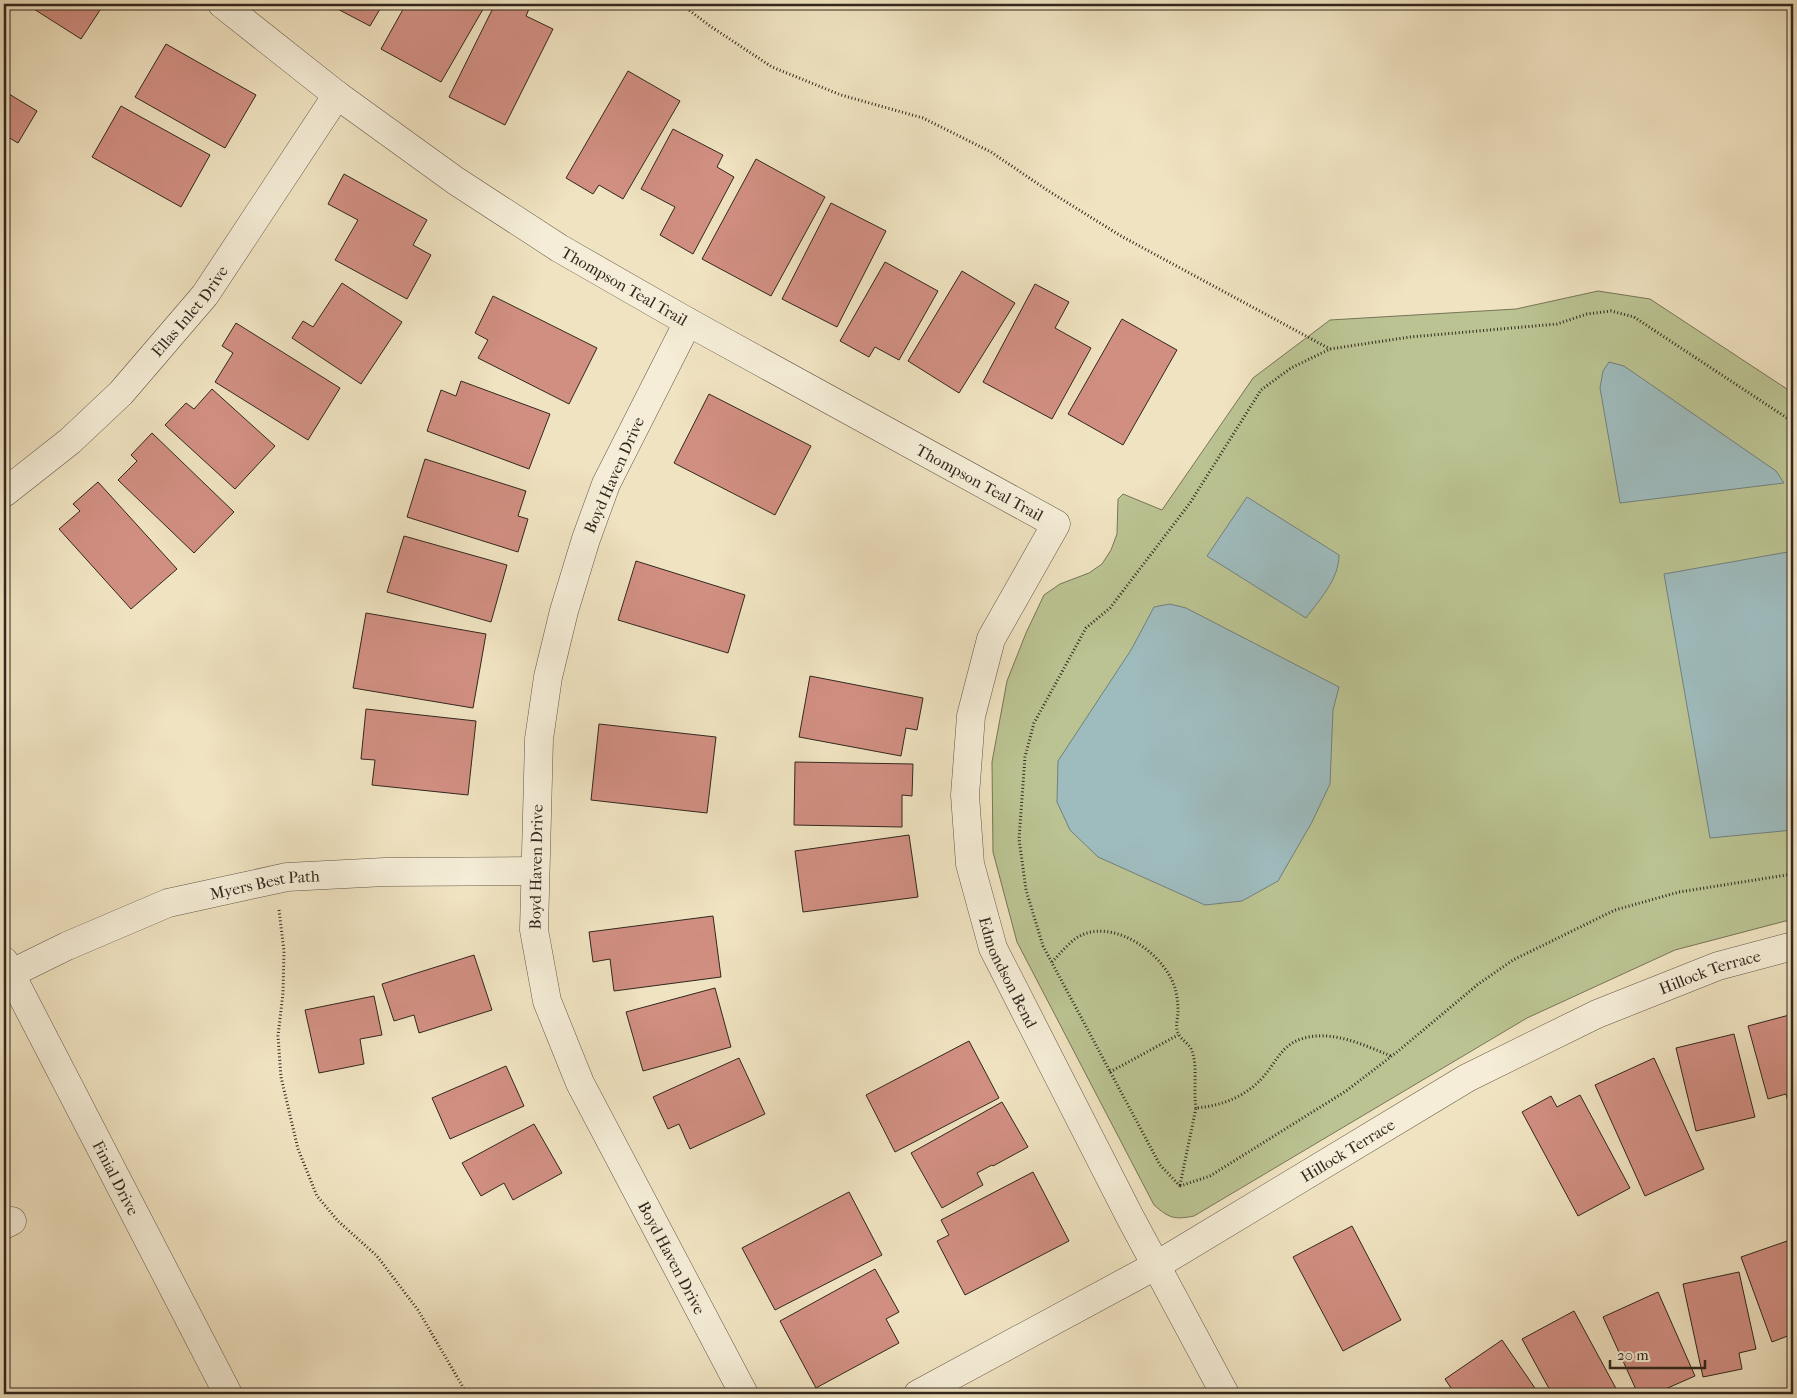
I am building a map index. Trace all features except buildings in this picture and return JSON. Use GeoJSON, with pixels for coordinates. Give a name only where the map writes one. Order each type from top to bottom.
{"type":"FeatureCollection","features":[{"type":"Feature","properties":{"kind":"street","name":"Thompson Teal Trail"},"geometry":{"type":"LineString","coordinates":[[222,4],[337,95],[456,181],[560,248],[688,322],[1056,524]]}},
{"type":"Feature","properties":{"kind":"street","name":"Ellas Inlet Drive"},"geometry":{"type":"LineString","coordinates":[[4,493],[70,441],[121,393],[205,295],[337,95]]}},
{"type":"Feature","properties":{"kind":"street","name":"Boyd Haven Drive"},"geometry":{"type":"LineString","coordinates":[[688,322],[606,484],[586,538],[564,611],[548,677],[539,739],[534,930],[547,1001],[580,1083],[744,1394]]}},
{"type":"Feature","properties":{"kind":"street","name":"Edmondson Bend"},"geometry":{"type":"LineString","coordinates":[[1056,524],[991,639],[971,716],[964,795],[970,864],[992,948],[1126,1208],[1225,1394]]}},
{"type":"Feature","properties":{"kind":"street","name":"Myers Best Path"},"geometry":{"type":"LineString","coordinates":[[7,967],[68,946],[168,903],[287,877],[385,872],[535,871]]}},
{"type":"Feature","properties":{"kind":"street","name":"Hillock Terrace"},"geometry":{"type":"LineString","coordinates":[[918,1394],[1157,1265],[1467,1078],[1598,1014],[1718,966],[1793,946]]}},
{"type":"Feature","properties":{"kind":"street","name":"Finial Drive"},"geometry":{"type":"LineString","coordinates":[[7,967],[228,1394]]}},
{"type":"Feature","properties":{"kind":"path"},"geometry":{"type":"LineString","coordinates":[[681,4],[710,26],[772,67],[842,94],[923,118],[991,152],[1121,236],[1330,349]]}},
{"type":"Feature","properties":{"kind":"path"},"geometry":{"type":"LineString","coordinates":[[1180,1186],[1160,1165],[1043,946],[1026,890],[1019,839],[1025,757],[1034,723],[1086,628],[1110,608],[1190,503],[1261,390],[1290,368],[1330,349],[1410,337],[1557,324],[1587,314],[1611,311],[1634,317],[1793,422]]}},
{"type":"Feature","properties":{"kind":"path"},"geometry":{"type":"LineString","coordinates":[[1180,1186],[1210,1176],[1346,1092],[1477,985],[1513,960],[1615,910],[1679,892],[1793,874]]}},
{"type":"Feature","properties":{"kind":"path"},"geometry":{"type":"LineString","coordinates":[[279,910],[284,951],[283,993],[278,1036],[281,1077],[298,1149],[317,1196],[338,1220],[377,1256],[418,1310],[467,1394]]}},
{"type":"Feature","properties":{"kind":"path"},"geometry":{"type":"LineString","coordinates":[[1052,962],[1083,934],[1107,932],[1137,942],[1162,964],[1170,976],[1177,1001],[1176,1025],[1178,1035],[1192,1049],[1194,1064],[1196,1108],[1180,1186]]}},
{"type":"Feature","properties":{"kind":"path"},"geometry":{"type":"LineString","coordinates":[[1110,1072],[1178,1035]]}},
{"type":"Feature","properties":{"kind":"path"},"geometry":{"type":"LineString","coordinates":[[1196,1108],[1208,1107],[1249,1092],[1265,1075],[1279,1054],[1290,1044],[1302,1038],[1317,1036],[1339,1038],[1362,1044],[1392,1056]]}},
{"type":"Feature","properties":{"kind":"green space"},"geometry":{"type":"Polygon","coordinates":[[[1598,291],[1650,299],[1793,393],[1793,919],[1675,950],[1527,1018],[1194,1216],[1172,1217],[1154,1205],[1017,942],[993,852],[992,762],[1007,681],[1026,633],[1044,595],[1060,584],[1089,573],[1102,564],[1111,550],[1117,534],[1118,499],[1123,494],[1162,510],[1253,378],[1330,320],[1516,309],[1598,291]]]}},
{"type":"Feature","properties":{"kind":"water"},"geometry":{"type":"Polygon","coordinates":[[[1609,362],[1624,366],[1776,471],[1784,483],[1620,503],[1600,388],[1603,371],[1609,362]]]}},
{"type":"Feature","properties":{"kind":"water"},"geometry":{"type":"Polygon","coordinates":[[[1247,497],[1339,555],[1336,572],[1332,580],[1323,596],[1306,618],[1207,556],[1247,497]]]}},
{"type":"Feature","properties":{"kind":"water"},"geometry":{"type":"Polygon","coordinates":[[[1793,551],[1793,830],[1710,838],[1664,574],[1793,551]]]}},
{"type":"Feature","properties":{"kind":"water"},"geometry":{"type":"Polygon","coordinates":[[[1170,604],[1186,608],[1339,687],[1333,710],[1330,784],[1312,822],[1278,881],[1242,901],[1205,905],[1098,857],[1070,830],[1057,802],[1058,761],[1131,650],[1154,607],[1170,604]]]}}]}
